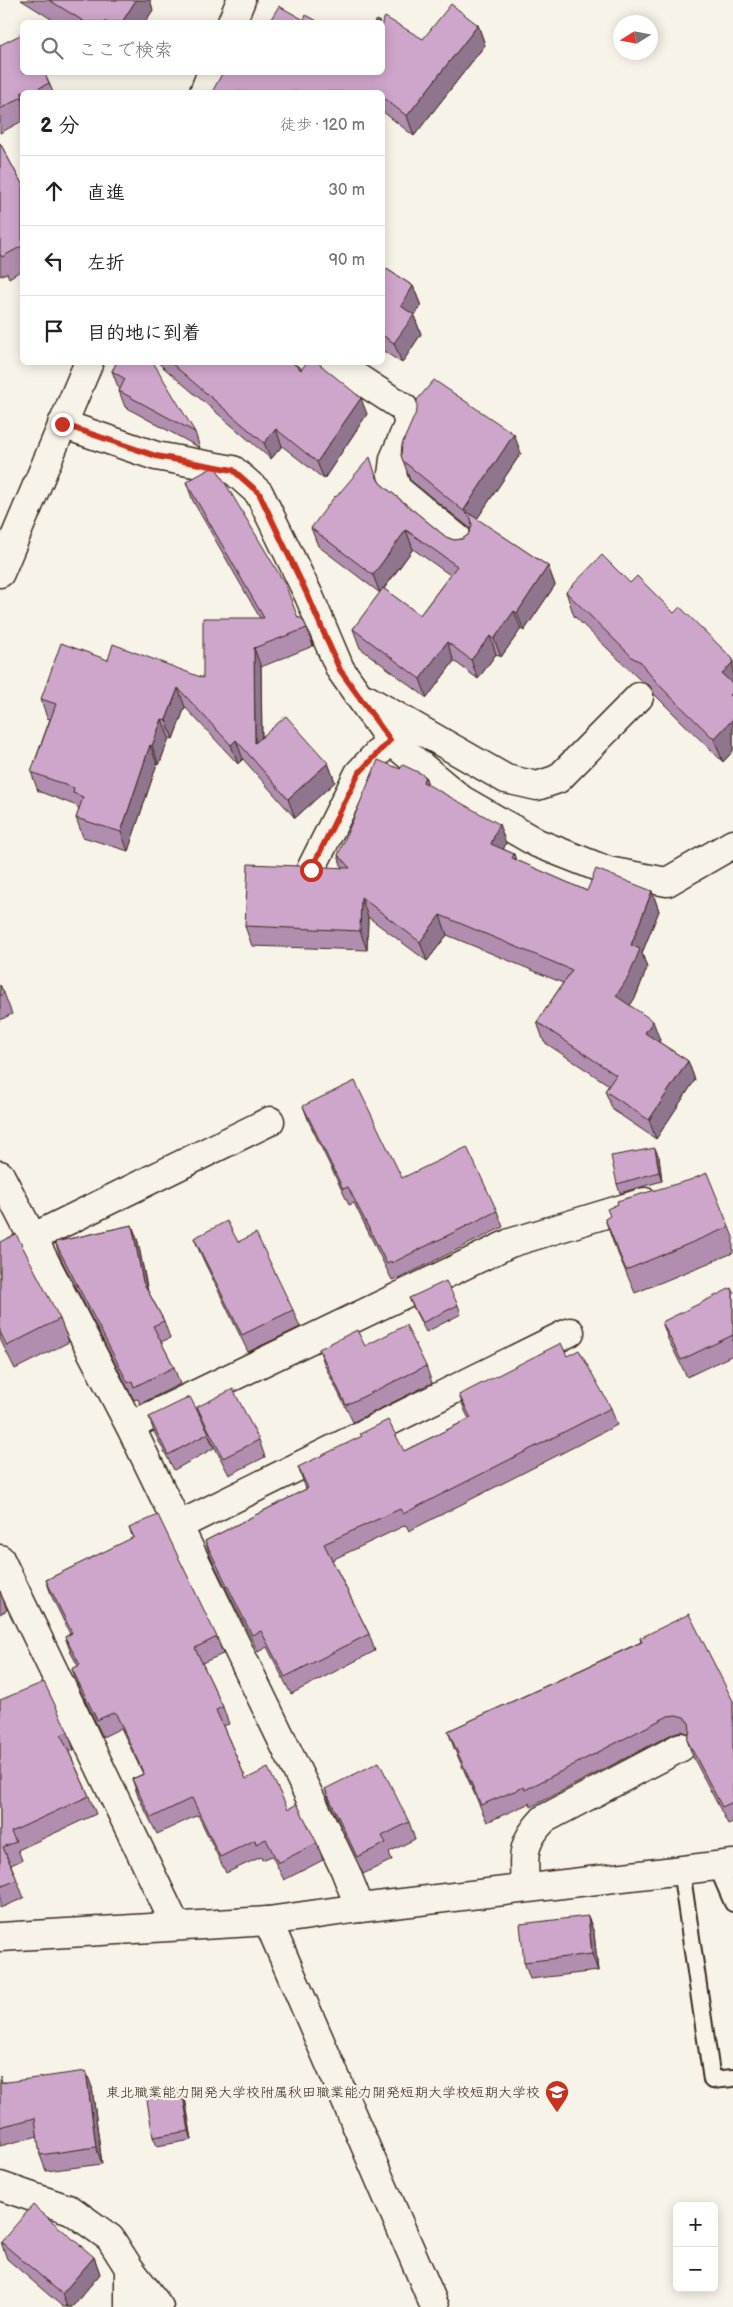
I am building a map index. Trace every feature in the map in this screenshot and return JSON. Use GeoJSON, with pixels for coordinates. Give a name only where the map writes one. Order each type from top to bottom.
{"type":"FeatureCollection","features":[{"type":"Feature","properties":{"kind":"street"},"geometry":{"type":"LineString","coordinates":[[233,20],[242,0]]}},
{"type":"Feature","properties":{"kind":"street"},"geometry":{"type":"LineString","coordinates":[[205,90],[211,75]]}},
{"type":"Feature","properties":{"kind":"street"},"geometry":{"type":"LineString","coordinates":[[0,573],[9,533],[62,424],[88,365]]}},
{"type":"Feature","properties":{"kind":"street"},"geometry":{"type":"LineString","coordinates":[[338,365],[404,408],[409,423],[394,459],[392,475],[397,488],[463,543]]}},
{"type":"Feature","properties":{"kind":"street"},"geometry":{"type":"LineString","coordinates":[[62,424],[156,456],[233,470],[259,493],[308,596],[340,670],[390,740],[462,800],[537,843],[608,871],[667,882],[733,844]]}},
{"type":"Feature","properties":{"kind":"street"},"geometry":{"type":"LineString","coordinates":[[358,694],[506,779],[537,786],[558,779],[639,697]]}},
{"type":"Feature","properties":{"kind":"street"},"geometry":{"type":"LineString","coordinates":[[311,870],[359,773],[390,740]]}},
{"type":"Feature","properties":{"kind":"street"},"geometry":{"type":"LineString","coordinates":[[32,1238],[270,1121]]}},
{"type":"Feature","properties":{"kind":"street"},"geometry":{"type":"LineString","coordinates":[[0,1175],[130,1426],[345,1870],[360,1908]]}},
{"type":"Feature","properties":{"kind":"street"},"geometry":{"type":"LineString","coordinates":[[130,1426],[510,1243],[667,1196]]}},
{"type":"Feature","properties":{"kind":"street"},"geometry":{"type":"LineString","coordinates":[[178,1526],[570,1332]]}},
{"type":"Feature","properties":{"kind":"street"},"geometry":{"type":"LineString","coordinates":[[0,1558],[176,1926]]}},
{"type":"Feature","properties":{"kind":"street"},"geometry":{"type":"LineString","coordinates":[[525,1888],[524,1851],[530,1833],[544,1819],[682,1747]]}},
{"type":"Feature","properties":{"kind":"street"},"geometry":{"type":"LineString","coordinates":[[0,1937],[268,1921],[360,1908],[725,1865]]}},
{"type":"Feature","properties":{"kind":"street"},"geometry":{"type":"LineString","coordinates":[[268,1921],[435,2307]]}},
{"type":"Feature","properties":{"kind":"street"},"geometry":{"type":"LineString","coordinates":[[0,2186],[71,2210],[110,2238],[129,2268],[158,2307]]}},
{"type":"Feature","properties":{"kind":"street"},"geometry":{"type":"LineString","coordinates":[[129,2268],[129,2307]]}},
{"type":"Feature","properties":{"kind":"lane"},"geometry":{"type":"LineString","coordinates":[[725,1865],[733,1903]]}},
{"type":"Feature","properties":{"kind":"lane"},"geometry":{"type":"LineString","coordinates":[[680,1870],[712,2080],[733,2078]]}},
{"type":"Feature","properties":{"kind":"building"},"geometry":{"type":"Polygon","coordinates":[[[49,0],[136,0],[123,20],[82,20],[49,0]]]}},
{"type":"Feature","properties":{"kind":"building"},"geometry":{"type":"Polygon","coordinates":[[[451,4],[478,25],[407,116],[385,99],[385,90],[213,90],[221,75],[385,75],[385,20],[383,20],[385,17],[423,39],[451,4]]]}},
{"type":"Feature","properties":{"kind":"building"},"geometry":{"type":"Polygon","coordinates":[[[279,6],[304,20],[270,20],[279,6]]]}},
{"type":"Feature","properties":{"kind":"building"},"geometry":{"type":"Polygon","coordinates":[[[306,15],[315,20],[304,20],[306,15]]]}},
{"type":"Feature","properties":{"kind":"building"},"geometry":{"type":"Polygon","coordinates":[[[20,35],[20,75],[45,75],[49,83],[36,90],[20,90],[20,98],[0,109],[0,45],[20,35]]]}},
{"type":"Feature","properties":{"kind":"building"},"geometry":{"type":"Polygon","coordinates":[[[0,143],[20,180],[20,247],[2,257],[0,254],[0,143]]]}},
{"type":"Feature","properties":{"kind":"building"},"geometry":{"type":"Polygon","coordinates":[[[385,268],[413,286],[401,306],[414,315],[394,343],[385,337],[385,268]]]}},
{"type":"Feature","properties":{"kind":"building"},"geometry":{"type":"Polygon","coordinates":[[[115,365],[155,365],[195,432],[119,391],[125,379],[112,371],[115,365]]]}},
{"type":"Feature","properties":{"kind":"building"},"geometry":{"type":"Polygon","coordinates":[[[173,365],[295,365],[301,370],[305,365],[321,365],[361,398],[317,462],[276,429],[264,443],[173,365]]]}},
{"type":"Feature","properties":{"kind":"building"},"geometry":{"type":"Polygon","coordinates":[[[434,380],[514,434],[464,510],[548,566],[517,613],[514,611],[494,639],[490,636],[471,660],[447,642],[420,679],[353,629],[383,588],[420,615],[457,566],[406,530],[373,575],[311,528],[335,496],[370,457],[380,483],[446,537],[454,540],[462,539],[468,535],[472,526],[471,518],[403,461],[401,455],[402,444],[417,410],[417,400],[434,380]]]}},
{"type":"Feature","properties":{"kind":"building"},"geometry":{"type":"Polygon","coordinates":[[[215,466],[285,584],[298,618],[302,618],[307,628],[254,648],[255,743],[286,716],[328,763],[288,799],[236,740],[231,745],[178,688],[166,720],[162,719],[152,746],[150,745],[121,832],[76,818],[83,797],[73,793],[74,788],[31,772],[56,704],[41,699],[61,643],[108,660],[113,644],[203,678],[203,618],[264,618],[186,482],[215,466]]]}},
{"type":"Feature","properties":{"kind":"building"},"geometry":{"type":"Polygon","coordinates":[[[602,555],[630,583],[637,576],[674,613],[680,607],[733,659],[733,662],[722,674],[733,684],[733,692],[730,695],[733,698],[733,719],[714,739],[663,689],[641,662],[633,658],[566,592],[602,555]]]}},
{"type":"Feature","properties":{"kind":"building"},"geometry":{"type":"Polygon","coordinates":[[[378,760],[400,769],[403,765],[422,774],[425,776],[423,782],[499,824],[491,844],[514,854],[512,858],[587,891],[596,869],[652,891],[631,945],[640,949],[629,976],[616,996],[653,1021],[645,1033],[688,1061],[649,1120],[605,1091],[616,1075],[537,1022],[572,970],[440,915],[420,942],[361,897],[360,931],[245,926],[248,864],[350,868],[338,855],[378,760]]]}},
{"type":"Feature","properties":{"kind":"building"},"geometry":{"type":"Polygon","coordinates":[[[0,985],[4,993],[0,996],[0,985]]]}},
{"type":"Feature","properties":{"kind":"building"},"geometry":{"type":"Polygon","coordinates":[[[355,1081],[402,1178],[467,1147],[497,1211],[387,1264],[348,1187],[343,1189],[303,1106],[355,1081]]]}},
{"type":"Feature","properties":{"kind":"building"},"geometry":{"type":"Polygon","coordinates":[[[655,1148],[659,1172],[617,1184],[611,1156],[655,1148]]]}},
{"type":"Feature","properties":{"kind":"building"},"geometry":{"type":"Polygon","coordinates":[[[707,1173],[729,1227],[626,1270],[605,1219],[610,1216],[607,1209],[618,1204],[617,1201],[690,1180],[707,1173]]]}},
{"type":"Feature","properties":{"kind":"building"},"geometry":{"type":"Polygon","coordinates":[[[227,1221],[238,1242],[256,1233],[293,1310],[242,1335],[194,1238],[227,1221]]]}},
{"type":"Feature","properties":{"kind":"building"},"geometry":{"type":"Polygon","coordinates":[[[132,1225],[143,1282],[164,1321],[153,1326],[174,1367],[134,1387],[132,1381],[128,1383],[55,1242],[132,1225]]]}},
{"type":"Feature","properties":{"kind":"building"},"geometry":{"type":"Polygon","coordinates":[[[16,1234],[60,1319],[7,1346],[0,1332],[0,1242],[16,1234]]]}},
{"type":"Feature","properties":{"kind":"building"},"geometry":{"type":"Polygon","coordinates":[[[446,1281],[458,1305],[422,1323],[409,1298],[446,1281]]]}},
{"type":"Feature","properties":{"kind":"building"},"geometry":{"type":"Polygon","coordinates":[[[731,1288],[733,1292],[733,1335],[681,1360],[662,1322],[731,1288]]]}},
{"type":"Feature","properties":{"kind":"building"},"geometry":{"type":"Polygon","coordinates":[[[406,1325],[426,1366],[346,1405],[319,1349],[357,1330],[365,1346],[406,1325]]]}},
{"type":"Feature","properties":{"kind":"building"},"geometry":{"type":"Polygon","coordinates":[[[561,1343],[567,1356],[579,1350],[611,1408],[403,1514],[400,1509],[324,1544],[369,1634],[285,1677],[261,1631],[252,1635],[205,1541],[308,1488],[298,1467],[362,1436],[360,1434],[388,1420],[404,1451],[471,1418],[459,1395],[561,1343]]]}},
{"type":"Feature","properties":{"kind":"building"},"geometry":{"type":"Polygon","coordinates":[[[233,1389],[259,1440],[223,1458],[197,1407],[233,1389]]]}},
{"type":"Feature","properties":{"kind":"building"},"geometry":{"type":"Polygon","coordinates":[[[190,1397],[209,1433],[168,1455],[149,1417],[190,1397]]]}},
{"type":"Feature","properties":{"kind":"building"},"geometry":{"type":"Polygon","coordinates":[[[158,1515],[217,1637],[195,1648],[223,1707],[216,1710],[246,1779],[268,1768],[288,1809],[297,1804],[317,1843],[278,1863],[266,1839],[256,1844],[255,1840],[220,1857],[192,1798],[151,1818],[132,1779],[144,1774],[115,1712],[97,1720],[72,1669],[80,1665],[65,1637],[72,1633],[46,1580],[134,1537],[129,1528],[158,1515]]]}},
{"type":"Feature","properties":{"kind":"building"},"geometry":{"type":"Polygon","coordinates":[[[689,1614],[733,1701],[733,1802],[722,1807],[687,1740],[690,1731],[689,1723],[684,1717],[676,1715],[668,1716],[525,1790],[524,1787],[481,1805],[448,1731],[642,1642],[640,1638],[689,1614]]]}},
{"type":"Feature","properties":{"kind":"building"},"geometry":{"type":"Polygon","coordinates":[[[44,1682],[68,1732],[61,1735],[89,1796],[11,1832],[16,1842],[3,1847],[17,1880],[0,1887],[0,1700],[44,1682]]]}},
{"type":"Feature","properties":{"kind":"building"},"geometry":{"type":"Polygon","coordinates":[[[379,1762],[409,1822],[382,1836],[386,1843],[357,1857],[325,1789],[379,1762]]]}},
{"type":"Feature","properties":{"kind":"building"},"geometry":{"type":"Polygon","coordinates":[[[588,1916],[592,1954],[524,1962],[520,1924],[588,1916]]]}},
{"type":"Feature","properties":{"kind":"building"},"geometry":{"type":"Polygon","coordinates":[[[86,2071],[96,2147],[40,2155],[35,2118],[0,2127],[0,2083],[86,2071]]]}},
{"type":"Feature","properties":{"kind":"building"},"geometry":{"type":"Polygon","coordinates":[[[182,2089],[189,2131],[153,2137],[146,2094],[182,2089]]]}},
{"type":"Feature","properties":{"kind":"building"},"geometry":{"type":"Polygon","coordinates":[[[33,2205],[94,2257],[62,2294],[1,2242],[33,2205]]]}},
{"type":"Feature","properties":{"kind":"place","name":"東北職業能力開発大学校附属秋田職業能力開発短期大学校短期大学校"},"geometry":{"type":"Point","coordinates":[557,2113]}},
{"type":"Feature","properties":{"kind":"route"},"geometry":{"type":"LineString","coordinates":[[62,424],[156,456],[233,470],[259,493],[308,596],[340,670],[390,740],[359,773],[311,870]]}}]}
